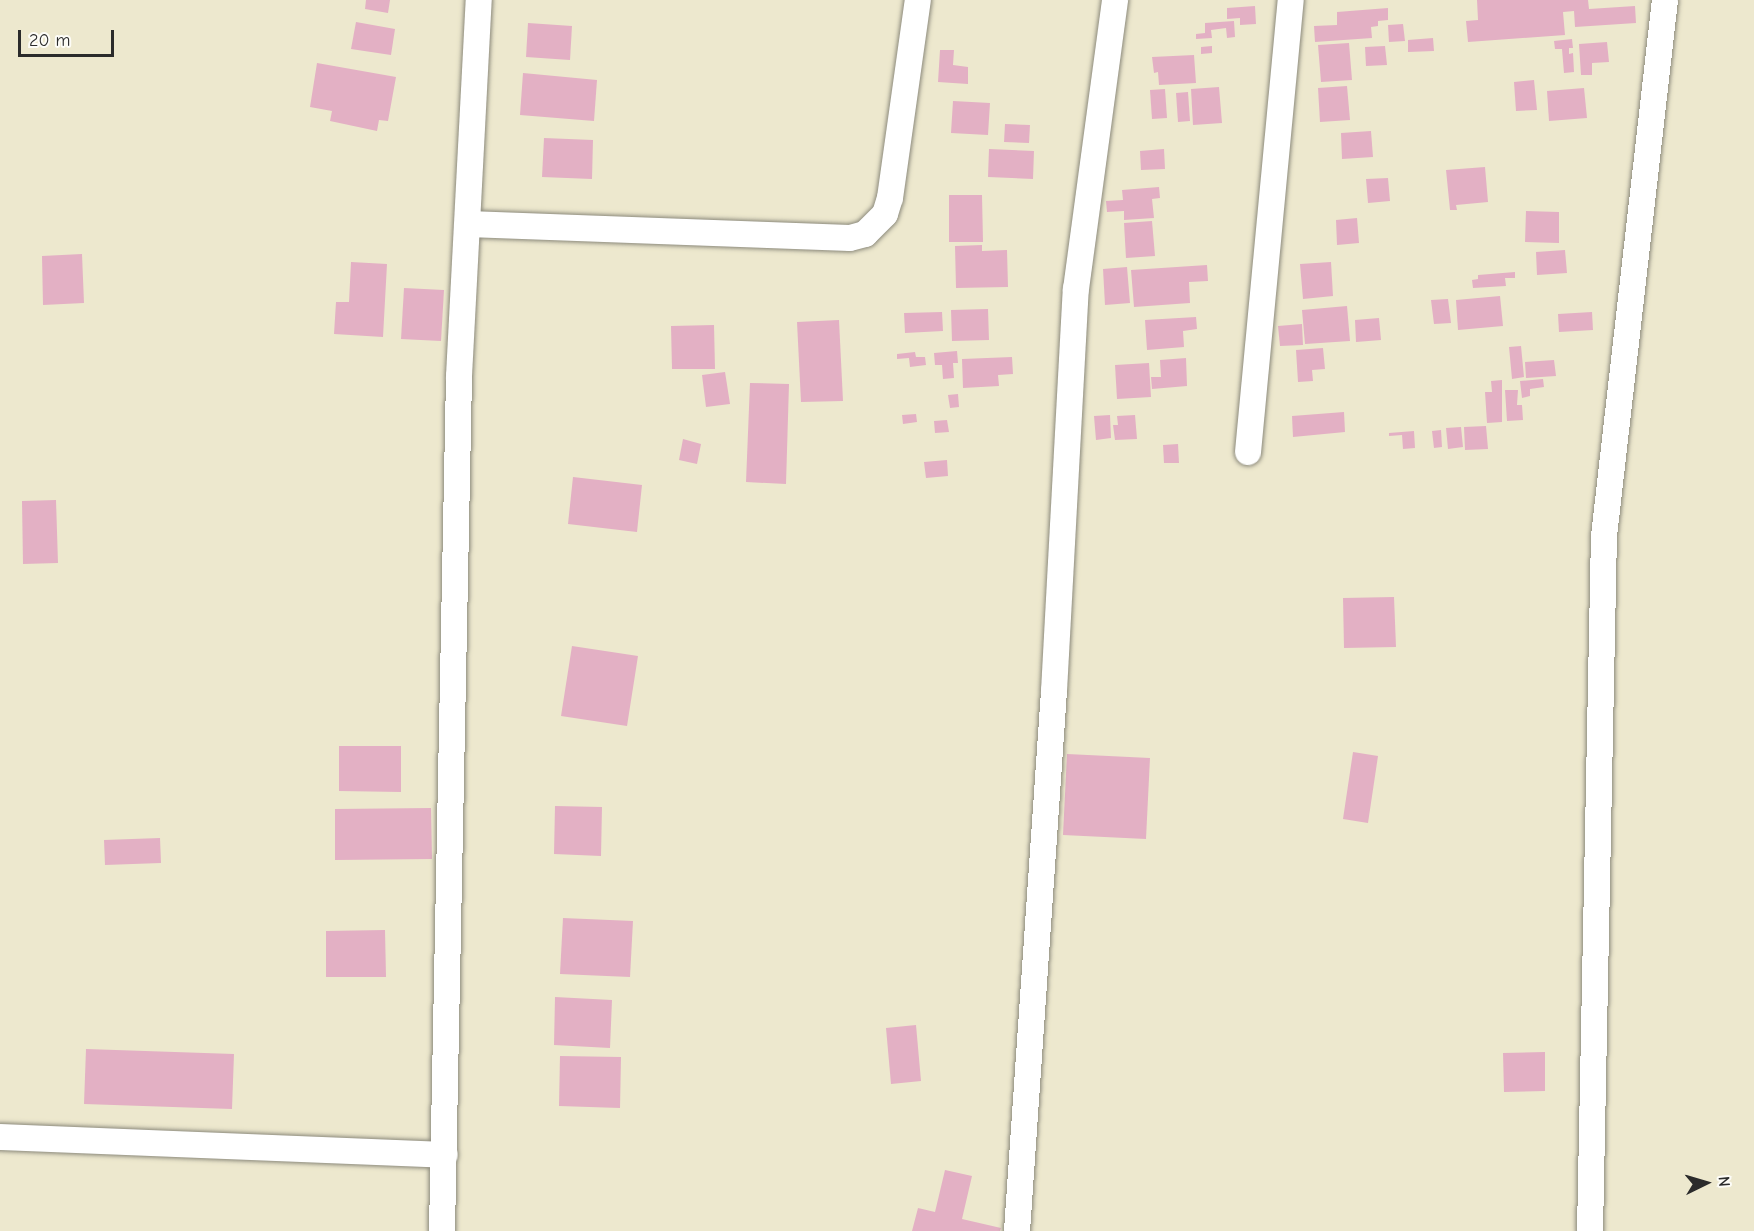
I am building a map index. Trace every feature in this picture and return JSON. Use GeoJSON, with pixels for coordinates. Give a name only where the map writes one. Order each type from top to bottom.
{"type":"FeatureCollection","features":[{"type":"Feature","properties":{"kind":"street"},"geometry":{"type":"LineString","coordinates":[[442,1231],[459,376],[479,0]]}},
{"type":"Feature","properties":{"kind":"street"},"geometry":{"type":"LineString","coordinates":[[468,224],[850,238],[866,234],[885,214],[890,198],[918,0]]}},
{"type":"Feature","properties":{"kind":"street"},"geometry":{"type":"LineString","coordinates":[[1017,1231],[1054,691],[1076,289],[1115,0]]}},
{"type":"Feature","properties":{"kind":"street"},"geometry":{"type":"LineString","coordinates":[[1248,452],[1291,0]]}},
{"type":"Feature","properties":{"kind":"street"},"geometry":{"type":"LineString","coordinates":[[1590,1231],[1604,536],[1665,0]]}},
{"type":"Feature","properties":{"kind":"street"},"geometry":{"type":"LineString","coordinates":[[0,1137],[444,1155]]}},
{"type":"Feature","properties":{"kind":"building"},"geometry":{"type":"Polygon","coordinates":[[[366,0],[390,0],[388,13],[365,9],[366,0]]]}},
{"type":"Feature","properties":{"kind":"building"},"geometry":{"type":"Polygon","coordinates":[[[1477,0],[1588,0],[1589,9],[1635,6],[1636,23],[1575,27],[1574,11],[1563,12],[1565,35],[1468,42],[1466,21],[1478,20],[1477,0]]]}},
{"type":"Feature","properties":{"kind":"building"},"geometry":{"type":"Polygon","coordinates":[[[1255,6],[1256,24],[1240,25],[1240,18],[1227,19],[1227,8],[1255,6]]]}},
{"type":"Feature","properties":{"kind":"building"},"geometry":{"type":"Polygon","coordinates":[[[1388,8],[1388,20],[1378,21],[1378,26],[1371,27],[1372,38],[1315,42],[1314,26],[1337,25],[1337,12],[1388,8]]]}},
{"type":"Feature","properties":{"kind":"building"},"geometry":{"type":"Polygon","coordinates":[[[1234,21],[1235,37],[1227,38],[1226,28],[1211,30],[1212,38],[1196,39],[1196,34],[1205,33],[1205,23],[1234,21]]]}},
{"type":"Feature","properties":{"kind":"building"},"geometry":{"type":"Polygon","coordinates":[[[356,22],[395,29],[391,55],[351,49],[356,22]]]}},
{"type":"Feature","properties":{"kind":"building"},"geometry":{"type":"Polygon","coordinates":[[[528,23],[572,26],[570,60],[526,57],[528,23]]]}},
{"type":"Feature","properties":{"kind":"building"},"geometry":{"type":"Polygon","coordinates":[[[1403,24],[1405,41],[1389,42],[1388,25],[1403,24]]]}},
{"type":"Feature","properties":{"kind":"building"},"geometry":{"type":"Polygon","coordinates":[[[1433,38],[1434,51],[1408,52],[1408,40],[1433,38]]]}},
{"type":"Feature","properties":{"kind":"building"},"geometry":{"type":"Polygon","coordinates":[[[1572,39],[1573,48],[1569,48],[1569,54],[1573,53],[1574,72],[1564,73],[1562,49],[1555,49],[1554,41],[1572,39]]]}},
{"type":"Feature","properties":{"kind":"building"},"geometry":{"type":"Polygon","coordinates":[[[1607,42],[1609,62],[1592,63],[1592,75],[1581,75],[1579,44],[1607,42]]]}},
{"type":"Feature","properties":{"kind":"building"},"geometry":{"type":"Polygon","coordinates":[[[1349,43],[1352,80],[1321,82],[1318,45],[1349,43]]]}},
{"type":"Feature","properties":{"kind":"building"},"geometry":{"type":"Polygon","coordinates":[[[1212,46],[1212,53],[1201,54],[1201,47],[1212,46]]]}},
{"type":"Feature","properties":{"kind":"building"},"geometry":{"type":"Polygon","coordinates":[[[1385,46],[1387,65],[1366,66],[1365,47],[1385,46]]]}},
{"type":"Feature","properties":{"kind":"building"},"geometry":{"type":"Polygon","coordinates":[[[940,50],[954,50],[953,65],[968,67],[968,84],[938,82],[940,50]]]}},
{"type":"Feature","properties":{"kind":"building"},"geometry":{"type":"Polygon","coordinates":[[[1194,55],[1196,83],[1159,85],[1158,72],[1154,73],[1152,57],[1194,55]]]}},
{"type":"Feature","properties":{"kind":"building"},"geometry":{"type":"Polygon","coordinates":[[[317,63],[396,77],[388,121],[379,120],[377,131],[330,121],[332,111],[310,107],[317,63]]]}},
{"type":"Feature","properties":{"kind":"building"},"geometry":{"type":"Polygon","coordinates":[[[523,73],[597,80],[594,121],[520,115],[523,73]]]}},
{"type":"Feature","properties":{"kind":"building"},"geometry":{"type":"Polygon","coordinates":[[[1534,80],[1537,110],[1516,111],[1514,82],[1534,80]]]}},
{"type":"Feature","properties":{"kind":"building"},"geometry":{"type":"Polygon","coordinates":[[[1347,86],[1350,120],[1320,122],[1318,88],[1347,86]]]}},
{"type":"Feature","properties":{"kind":"building"},"geometry":{"type":"Polygon","coordinates":[[[1219,87],[1222,123],[1193,125],[1191,89],[1219,87]]]}},
{"type":"Feature","properties":{"kind":"building"},"geometry":{"type":"Polygon","coordinates":[[[1584,88],[1587,118],[1549,121],[1547,91],[1584,88]]]}},
{"type":"Feature","properties":{"kind":"building"},"geometry":{"type":"Polygon","coordinates":[[[1165,89],[1167,118],[1152,119],[1150,90],[1165,89]]]}},
{"type":"Feature","properties":{"kind":"building"},"geometry":{"type":"Polygon","coordinates":[[[1188,92],[1190,121],[1178,122],[1176,93],[1188,92]]]}},
{"type":"Feature","properties":{"kind":"building"},"geometry":{"type":"Polygon","coordinates":[[[953,101],[990,103],[988,135],[951,133],[953,101]]]}},
{"type":"Feature","properties":{"kind":"building"},"geometry":{"type":"Polygon","coordinates":[[[1005,124],[1030,125],[1029,143],[1004,142],[1005,124]]]}},
{"type":"Feature","properties":{"kind":"building"},"geometry":{"type":"Polygon","coordinates":[[[1371,131],[1373,157],[1342,159],[1341,133],[1371,131]]]}},
{"type":"Feature","properties":{"kind":"building"},"geometry":{"type":"Polygon","coordinates":[[[544,138],[593,140],[592,179],[542,177],[544,138]]]}},
{"type":"Feature","properties":{"kind":"building"},"geometry":{"type":"Polygon","coordinates":[[[989,149],[1034,151],[1033,179],[988,177],[989,149]]]}},
{"type":"Feature","properties":{"kind":"building"},"geometry":{"type":"Polygon","coordinates":[[[1164,149],[1165,169],[1141,170],[1140,151],[1164,149]]]}},
{"type":"Feature","properties":{"kind":"building"},"geometry":{"type":"Polygon","coordinates":[[[1485,167],[1488,202],[1456,205],[1457,210],[1450,210],[1446,170],[1485,167]]]}},
{"type":"Feature","properties":{"kind":"building"},"geometry":{"type":"Polygon","coordinates":[[[1388,178],[1390,201],[1368,203],[1366,179],[1388,178]]]}},
{"type":"Feature","properties":{"kind":"building"},"geometry":{"type":"Polygon","coordinates":[[[1159,187],[1160,198],[1152,199],[1154,218],[1124,220],[1124,211],[1107,212],[1106,201],[1123,200],[1122,190],[1159,187]]]}},
{"type":"Feature","properties":{"kind":"building"},"geometry":{"type":"Polygon","coordinates":[[[949,195],[982,195],[983,242],[949,242],[949,195]]]}},
{"type":"Feature","properties":{"kind":"building"},"geometry":{"type":"Polygon","coordinates":[[[1526,211],[1559,212],[1559,243],[1525,242],[1526,211]]]}},
{"type":"Feature","properties":{"kind":"building"},"geometry":{"type":"Polygon","coordinates":[[[1357,218],[1359,243],[1337,245],[1336,220],[1357,218]]]}},
{"type":"Feature","properties":{"kind":"building"},"geometry":{"type":"Polygon","coordinates":[[[1152,221],[1155,256],[1126,258],[1124,223],[1152,221]]]}},
{"type":"Feature","properties":{"kind":"building"},"geometry":{"type":"Polygon","coordinates":[[[982,245],[982,251],[1007,250],[1008,287],[956,288],[955,246],[982,245]]]}},
{"type":"Feature","properties":{"kind":"building"},"geometry":{"type":"Polygon","coordinates":[[[1565,250],[1567,273],[1537,275],[1536,252],[1565,250]]]}},
{"type":"Feature","properties":{"kind":"building"},"geometry":{"type":"Polygon","coordinates":[[[82,254],[84,303],[43,305],[42,256],[82,254]]]}},
{"type":"Feature","properties":{"kind":"building"},"geometry":{"type":"Polygon","coordinates":[[[351,262],[387,264],[383,337],[334,334],[336,302],[349,302],[351,262]]]}},
{"type":"Feature","properties":{"kind":"building"},"geometry":{"type":"Polygon","coordinates":[[[1331,262],[1333,296],[1303,299],[1300,264],[1331,262]]]}},
{"type":"Feature","properties":{"kind":"building"},"geometry":{"type":"Polygon","coordinates":[[[1207,265],[1208,281],[1189,282],[1190,303],[1134,307],[1131,270],[1207,265]]]}},
{"type":"Feature","properties":{"kind":"building"},"geometry":{"type":"Polygon","coordinates":[[[1127,267],[1130,303],[1105,305],[1103,269],[1127,267]]]}},
{"type":"Feature","properties":{"kind":"building"},"geometry":{"type":"Polygon","coordinates":[[[1515,272],[1515,278],[1505,278],[1506,286],[1473,288],[1472,280],[1478,279],[1478,275],[1515,272]]]}},
{"type":"Feature","properties":{"kind":"building"},"geometry":{"type":"Polygon","coordinates":[[[404,288],[444,290],[441,341],[401,339],[404,288]]]}},
{"type":"Feature","properties":{"kind":"building"},"geometry":{"type":"Polygon","coordinates":[[[1500,296],[1503,326],[1458,330],[1456,300],[1500,296]]]}},
{"type":"Feature","properties":{"kind":"building"},"geometry":{"type":"Polygon","coordinates":[[[1448,299],[1451,323],[1434,324],[1431,300],[1448,299]]]}},
{"type":"Feature","properties":{"kind":"building"},"geometry":{"type":"Polygon","coordinates":[[[1347,306],[1350,341],[1305,344],[1302,310],[1347,306]]]}},
{"type":"Feature","properties":{"kind":"building"},"geometry":{"type":"Polygon","coordinates":[[[988,309],[989,340],[952,341],[951,310],[988,309]]]}},
{"type":"Feature","properties":{"kind":"building"},"geometry":{"type":"Polygon","coordinates":[[[942,312],[943,331],[905,333],[904,313],[942,312]]]}},
{"type":"Feature","properties":{"kind":"building"},"geometry":{"type":"Polygon","coordinates":[[[1592,312],[1593,330],[1559,332],[1558,314],[1592,312]]]}},
{"type":"Feature","properties":{"kind":"building"},"geometry":{"type":"Polygon","coordinates":[[[1196,317],[1197,329],[1183,331],[1184,347],[1147,350],[1145,320],[1196,317]]]}},
{"type":"Feature","properties":{"kind":"building"},"geometry":{"type":"Polygon","coordinates":[[[1379,318],[1381,340],[1356,342],[1355,320],[1379,318]]]}},
{"type":"Feature","properties":{"kind":"building"},"geometry":{"type":"Polygon","coordinates":[[[839,320],[843,401],[801,402],[797,322],[839,320]]]}},
{"type":"Feature","properties":{"kind":"building"},"geometry":{"type":"Polygon","coordinates":[[[1302,324],[1303,345],[1280,346],[1278,326],[1302,324]]]}},
{"type":"Feature","properties":{"kind":"building"},"geometry":{"type":"Polygon","coordinates":[[[714,325],[715,369],[672,369],[671,326],[714,325]]]}},
{"type":"Feature","properties":{"kind":"building"},"geometry":{"type":"Polygon","coordinates":[[[1521,346],[1524,377],[1512,379],[1509,347],[1521,346]]]}},
{"type":"Feature","properties":{"kind":"building"},"geometry":{"type":"Polygon","coordinates":[[[1323,348],[1325,369],[1312,370],[1313,381],[1298,382],[1296,350],[1323,348]]]}},
{"type":"Feature","properties":{"kind":"building"},"geometry":{"type":"Polygon","coordinates":[[[957,351],[958,363],[953,363],[954,378],[943,379],[942,365],[935,365],[934,353],[957,351]]]}},
{"type":"Feature","properties":{"kind":"building"},"geometry":{"type":"Polygon","coordinates":[[[915,352],[916,357],[925,357],[926,365],[910,367],[909,358],[897,359],[897,354],[915,352]]]}},
{"type":"Feature","properties":{"kind":"building"},"geometry":{"type":"Polygon","coordinates":[[[1012,357],[1013,374],[998,375],[999,386],[963,388],[962,359],[1012,357]]]}},
{"type":"Feature","properties":{"kind":"building"},"geometry":{"type":"Polygon","coordinates":[[[1186,358],[1187,386],[1152,389],[1151,377],[1161,377],[1160,360],[1186,358]]]}},
{"type":"Feature","properties":{"kind":"building"},"geometry":{"type":"Polygon","coordinates":[[[1554,360],[1556,376],[1526,378],[1525,362],[1554,360]]]}},
{"type":"Feature","properties":{"kind":"building"},"geometry":{"type":"Polygon","coordinates":[[[1149,363],[1151,397],[1117,399],[1115,365],[1149,363]]]}},
{"type":"Feature","properties":{"kind":"building"},"geometry":{"type":"Polygon","coordinates":[[[725,372],[730,404],[706,407],[702,375],[725,372]]]}},
{"type":"Feature","properties":{"kind":"building"},"geometry":{"type":"Polygon","coordinates":[[[1543,379],[1544,387],[1530,389],[1530,396],[1522,398],[1520,381],[1543,379]]]}},
{"type":"Feature","properties":{"kind":"building"},"geometry":{"type":"Polygon","coordinates":[[[1502,380],[1502,422],[1487,423],[1485,392],[1492,392],[1491,381],[1502,380]]]}},
{"type":"Feature","properties":{"kind":"building"},"geometry":{"type":"Polygon","coordinates":[[[750,383],[789,384],[786,484],[746,482],[750,383]]]}},
{"type":"Feature","properties":{"kind":"building"},"geometry":{"type":"Polygon","coordinates":[[[1505,390],[1518,390],[1517,405],[1522,405],[1523,420],[1507,421],[1505,390]]]}},
{"type":"Feature","properties":{"kind":"building"},"geometry":{"type":"Polygon","coordinates":[[[958,394],[959,407],[950,408],[948,395],[958,394]]]}},
{"type":"Feature","properties":{"kind":"building"},"geometry":{"type":"Polygon","coordinates":[[[1344,412],[1345,432],[1293,437],[1292,416],[1344,412]]]}},
{"type":"Feature","properties":{"kind":"building"},"geometry":{"type":"Polygon","coordinates":[[[916,414],[917,422],[903,424],[902,415],[916,414]]]}},
{"type":"Feature","properties":{"kind":"building"},"geometry":{"type":"Polygon","coordinates":[[[1110,415],[1111,438],[1096,440],[1094,416],[1110,415]]]}},
{"type":"Feature","properties":{"kind":"building"},"geometry":{"type":"Polygon","coordinates":[[[1135,415],[1137,439],[1115,440],[1113,425],[1118,425],[1117,416],[1135,415]]]}},
{"type":"Feature","properties":{"kind":"building"},"geometry":{"type":"Polygon","coordinates":[[[947,420],[949,432],[935,433],[934,421],[947,420]]]}},
{"type":"Feature","properties":{"kind":"building"},"geometry":{"type":"Polygon","coordinates":[[[1486,426],[1488,449],[1465,450],[1464,427],[1486,426]]]}},
{"type":"Feature","properties":{"kind":"building"},"geometry":{"type":"Polygon","coordinates":[[[1461,427],[1463,447],[1448,449],[1446,428],[1461,427]]]}},
{"type":"Feature","properties":{"kind":"building"},"geometry":{"type":"Polygon","coordinates":[[[1441,430],[1442,447],[1434,448],[1432,431],[1441,430]]]}},
{"type":"Feature","properties":{"kind":"building"},"geometry":{"type":"Polygon","coordinates":[[[1414,431],[1415,448],[1403,449],[1402,435],[1389,436],[1389,433],[1414,431]]]}},
{"type":"Feature","properties":{"kind":"building"},"geometry":{"type":"Polygon","coordinates":[[[683,439],[701,444],[697,464],[679,460],[683,439]]]}},
{"type":"Feature","properties":{"kind":"building"},"geometry":{"type":"Polygon","coordinates":[[[1178,444],[1179,463],[1164,463],[1163,445],[1178,444]]]}},
{"type":"Feature","properties":{"kind":"building"},"geometry":{"type":"Polygon","coordinates":[[[947,460],[948,476],[926,478],[924,462],[947,460]]]}},
{"type":"Feature","properties":{"kind":"building"},"geometry":{"type":"Polygon","coordinates":[[[573,477],[642,485],[637,532],[568,524],[573,477]]]}},
{"type":"Feature","properties":{"kind":"building"},"geometry":{"type":"Polygon","coordinates":[[[56,500],[58,563],[23,564],[22,501],[56,500]]]}},
{"type":"Feature","properties":{"kind":"building"},"geometry":{"type":"Polygon","coordinates":[[[1394,597],[1396,647],[1344,648],[1343,598],[1394,597]]]}},
{"type":"Feature","properties":{"kind":"building"},"geometry":{"type":"Polygon","coordinates":[[[572,646],[638,656],[627,726],[561,716],[572,646]]]}},
{"type":"Feature","properties":{"kind":"building"},"geometry":{"type":"Polygon","coordinates":[[[339,746],[401,746],[401,792],[339,791],[339,746]]]}},
{"type":"Feature","properties":{"kind":"building"},"geometry":{"type":"Polygon","coordinates":[[[1353,752],[1378,756],[1368,823],[1343,819],[1353,752]]]}},
{"type":"Feature","properties":{"kind":"building"},"geometry":{"type":"Polygon","coordinates":[[[1067,754],[1150,758],[1146,839],[1063,835],[1067,754]]]}},
{"type":"Feature","properties":{"kind":"building"},"geometry":{"type":"Polygon","coordinates":[[[555,806],[602,807],[601,856],[554,854],[555,806]]]}},
{"type":"Feature","properties":{"kind":"building"},"geometry":{"type":"Polygon","coordinates":[[[431,808],[432,859],[335,860],[335,809],[431,808]]]}},
{"type":"Feature","properties":{"kind":"building"},"geometry":{"type":"Polygon","coordinates":[[[160,838],[161,863],[105,865],[104,840],[160,838]]]}},
{"type":"Feature","properties":{"kind":"building"},"geometry":{"type":"Polygon","coordinates":[[[563,918],[633,921],[630,977],[560,974],[563,918]]]}},
{"type":"Feature","properties":{"kind":"building"},"geometry":{"type":"Polygon","coordinates":[[[385,930],[386,977],[326,977],[326,931],[385,930]]]}},
{"type":"Feature","properties":{"kind":"building"},"geometry":{"type":"Polygon","coordinates":[[[555,997],[612,1000],[610,1048],[554,1045],[555,997]]]}},
{"type":"Feature","properties":{"kind":"building"},"geometry":{"type":"Polygon","coordinates":[[[916,1025],[921,1081],[891,1084],[886,1028],[916,1025]]]}},
{"type":"Feature","properties":{"kind":"building"},"geometry":{"type":"Polygon","coordinates":[[[86,1049],[234,1054],[232,1109],[84,1104],[86,1049]]]}},
{"type":"Feature","properties":{"kind":"building"},"geometry":{"type":"Polygon","coordinates":[[[1545,1052],[1545,1091],[1504,1092],[1503,1053],[1545,1052]]]}},
{"type":"Feature","properties":{"kind":"building"},"geometry":{"type":"Polygon","coordinates":[[[560,1056],[621,1057],[620,1108],[559,1106],[560,1056]]]}},
{"type":"Feature","properties":{"kind":"building"},"geometry":{"type":"Polygon","coordinates":[[[945,1170],[972,1176],[962,1219],[1001,1228],[1000,1231],[912,1231],[918,1208],[935,1212],[945,1170]]]}}]}
